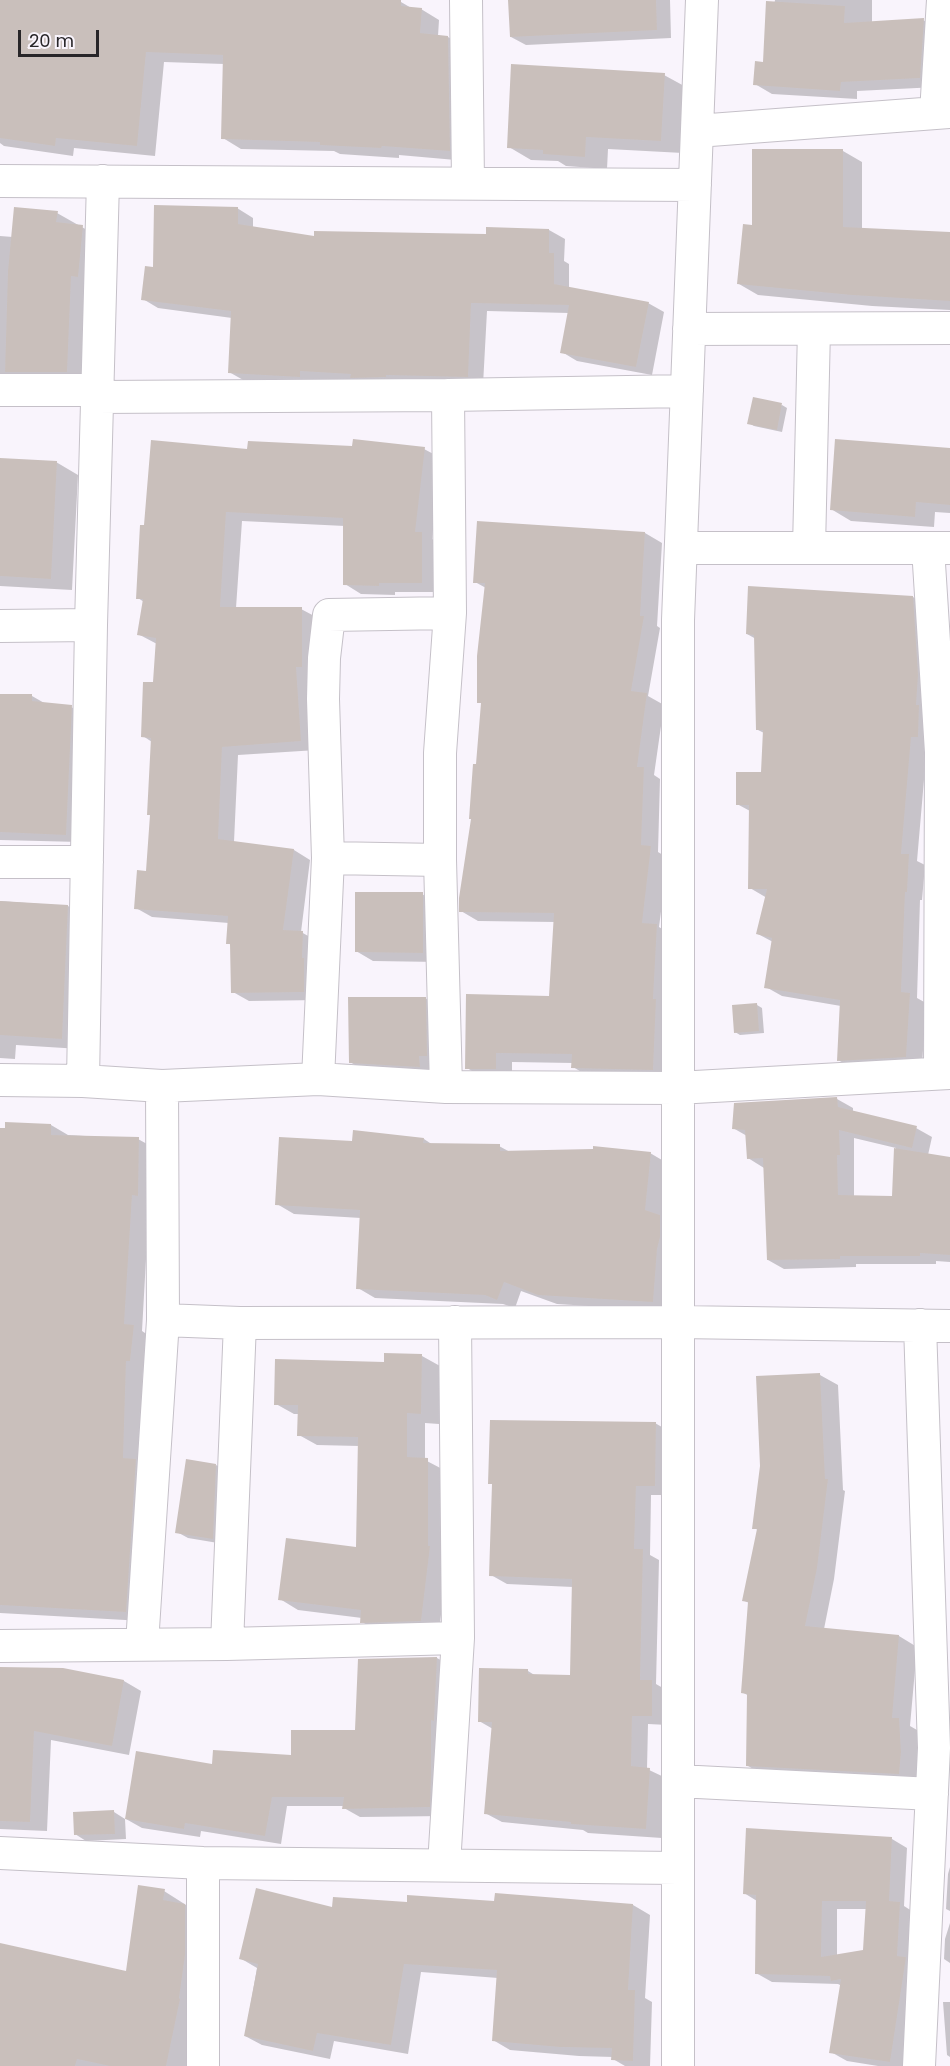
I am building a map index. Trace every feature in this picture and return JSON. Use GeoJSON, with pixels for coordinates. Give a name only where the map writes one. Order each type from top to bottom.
{"type":"FeatureCollection","features":[{"type":"Feature","properties":{"kind":"street"},"geometry":{"type":"LineString","coordinates":[[466,0],[468,183]]}},
{"type":"Feature","properties":{"kind":"street"},"geometry":{"type":"LineString","coordinates":[[678,2066],[678,620],[702,0]]}},
{"type":"Feature","properties":{"kind":"street"},"geometry":{"type":"LineString","coordinates":[[696,130],[943,113],[943,0]]}},
{"type":"Feature","properties":{"kind":"street"},"geometry":{"type":"LineString","coordinates":[[0,181],[695,185]]}},
{"type":"Feature","properties":{"kind":"street"},"geometry":{"type":"LineString","coordinates":[[83,1081],[91,625],[103,181]]}},
{"type":"Feature","properties":{"kind":"street"},"geometry":{"type":"LineString","coordinates":[[689,329],[950,328]]}},
{"type":"Feature","properties":{"kind":"street"},"geometry":{"type":"LineString","coordinates":[[808,548],[814,329]]}},
{"type":"Feature","properties":{"kind":"street"},"geometry":{"type":"LineString","coordinates":[[0,390],[97,394],[448,395],[687,391]]}},
{"type":"Feature","properties":{"kind":"street"},"geometry":{"type":"LineString","coordinates":[[446,1087],[440,860],[440,753],[450,613],[448,395]]}},
{"type":"Feature","properties":{"kind":"street"},"geometry":{"type":"LineString","coordinates":[[0,1080],[83,1081],[162,1086],[318,1079],[446,1087],[677,1088],[945,1073],[945,752],[939,548],[681,548]]}},
{"type":"Feature","properties":{"kind":"street"},"geometry":{"type":"LineString","coordinates":[[318,1079],[328,858],[323,699],[324,658],[329,615],[450,613]]}},
{"type":"Feature","properties":{"kind":"street"},"geometry":{"type":"LineString","coordinates":[[0,626],[91,625]]}},
{"type":"Feature","properties":{"kind":"street"},"geometry":{"type":"LineString","coordinates":[[328,858],[440,860]]}},
{"type":"Feature","properties":{"kind":"street"},"geometry":{"type":"LineString","coordinates":[[0,862],[87,862]]}},
{"type":"Feature","properties":{"kind":"street"},"geometry":{"type":"LineString","coordinates":[[142,1644],[163,1320],[162,1086]]}},
{"type":"Feature","properties":{"kind":"street"},"geometry":{"type":"LineString","coordinates":[[163,1320],[240,1323],[678,1322],[935,1325],[942,1749],[932,1794],[919,2066]]}},
{"type":"Feature","properties":{"kind":"street"},"geometry":{"type":"LineString","coordinates":[[444,1865],[458,1638],[455,1322]]}},
{"type":"Feature","properties":{"kind":"street"},"geometry":{"type":"LineString","coordinates":[[227,1644],[240,1323]]}},
{"type":"Feature","properties":{"kind":"street"},"geometry":{"type":"LineString","coordinates":[[0,1646],[227,1644],[458,1638]]}},
{"type":"Feature","properties":{"kind":"street"},"geometry":{"type":"LineString","coordinates":[[678,1780],[932,1794]]}},
{"type":"Feature","properties":{"kind":"street"},"geometry":{"type":"LineString","coordinates":[[0,1853],[202,1863],[678,1868]]}},
{"type":"Feature","properties":{"kind":"street"},"geometry":{"type":"LineString","coordinates":[[202,1863],[203,2066]]}},
{"type":"Feature","properties":{"kind":"building"},"geometry":{"type":"Polygon","coordinates":[[[0,0],[401,0],[401,6],[422,8],[420,33],[448,36],[450,151],[382,146],[381,148],[320,145],[320,142],[221,139],[223,55],[146,52],[137,146],[56,138],[55,146],[0,138],[0,0]]]}},
{"type":"Feature","properties":{"kind":"building"},"geometry":{"type":"Polygon","coordinates":[[[508,0],[656,0],[657,30],[510,37],[508,0]]]}},
{"type":"Feature","properties":{"kind":"building"},"geometry":{"type":"Polygon","coordinates":[[[766,1],[845,6],[844,23],[924,18],[920,78],[841,82],[840,91],[753,85],[755,61],[763,62],[766,1]]]}},
{"type":"Feature","properties":{"kind":"building"},"geometry":{"type":"Polygon","coordinates":[[[511,64],[665,73],[661,141],[586,137],[585,157],[543,154],[543,150],[507,148],[511,64]]]}},
{"type":"Feature","properties":{"kind":"building"},"geometry":{"type":"Polygon","coordinates":[[[752,149],[843,149],[843,227],[950,232],[950,301],[852,295],[737,284],[743,224],[752,225],[752,149]]]}},
{"type":"Feature","properties":{"kind":"building"},"geometry":{"type":"Polygon","coordinates":[[[154,205],[238,207],[238,224],[314,236],[314,231],[486,234],[486,227],[549,229],[549,253],[554,253],[554,284],[649,302],[636,367],[560,353],[569,305],[471,303],[468,377],[386,375],[386,377],[350,378],[351,374],[300,371],[300,377],[228,373],[231,311],[141,300],[145,266],[153,267],[154,205]]]}},
{"type":"Feature","properties":{"kind":"building"},"geometry":{"type":"Polygon","coordinates":[[[14,207],[58,211],[56,222],[83,225],[78,277],[71,276],[67,372],[5,372],[8,271],[14,207]]]}},
{"type":"Feature","properties":{"kind":"building"},"geometry":{"type":"Polygon","coordinates":[[[753,397],[782,403],[777,430],[747,424],[753,397]]]}},
{"type":"Feature","properties":{"kind":"building"},"geometry":{"type":"Polygon","coordinates":[[[353,439],[425,447],[415,532],[422,532],[422,583],[379,583],[379,586],[343,585],[343,518],[226,512],[220,607],[302,607],[302,667],[296,667],[301,741],[222,747],[218,839],[294,849],[283,930],[303,931],[304,992],[231,993],[230,944],[226,944],[228,916],[134,909],[137,870],[146,871],[150,815],[147,815],[151,738],[141,737],[143,682],[153,682],[156,638],[137,635],[143,599],[136,599],[140,525],[144,525],[151,440],[247,449],[248,441],[352,446],[353,439]]]}},
{"type":"Feature","properties":{"kind":"building"},"geometry":{"type":"Polygon","coordinates":[[[835,439],[950,448],[950,505],[916,502],[915,517],[830,510],[835,439]]]}},
{"type":"Feature","properties":{"kind":"building"},"geometry":{"type":"Polygon","coordinates":[[[0,458],[57,461],[51,579],[0,576],[0,458]]]}},
{"type":"Feature","properties":{"kind":"building"},"geometry":{"type":"Polygon","coordinates":[[[477,521],[645,532],[640,616],[644,616],[631,691],[647,693],[637,767],[644,767],[641,845],[651,846],[642,923],[657,924],[653,999],[656,999],[653,1070],[571,1068],[572,1054],[496,1053],[496,1069],[465,1069],[466,994],[549,996],[554,913],[459,912],[471,819],[469,819],[473,764],[476,764],[481,703],[477,703],[477,656],[485,583],[473,583],[477,521]]]}},
{"type":"Feature","properties":{"kind":"building"},"geometry":{"type":"Polygon","coordinates":[[[748,586],[913,596],[918,675],[916,705],[919,705],[918,737],[911,737],[901,854],[909,854],[901,992],[910,993],[906,1057],[837,1061],[840,1000],[764,988],[772,938],[756,934],[767,889],[748,889],[749,805],[736,805],[736,772],[761,772],[763,730],[756,730],[754,635],[746,634],[748,586]]]}},
{"type":"Feature","properties":{"kind":"building"},"geometry":{"type":"Polygon","coordinates":[[[0,694],[32,694],[32,701],[72,705],[66,835],[0,832],[0,694]]]}},
{"type":"Feature","properties":{"kind":"building"},"geometry":{"type":"Polygon","coordinates":[[[355,892],[423,892],[423,953],[355,952],[355,892]]]}},
{"type":"Feature","properties":{"kind":"building"},"geometry":{"type":"Polygon","coordinates":[[[0,901],[68,905],[62,1039],[0,1035],[0,901]]]}},
{"type":"Feature","properties":{"kind":"building"},"geometry":{"type":"Polygon","coordinates":[[[348,997],[426,997],[427,1056],[419,1056],[420,1067],[349,1063],[348,997]]]}},
{"type":"Feature","properties":{"kind":"building"},"geometry":{"type":"Polygon","coordinates":[[[757,1003],[759,1031],[734,1033],[732,1005],[757,1003]]]}},
{"type":"Feature","properties":{"kind":"building"},"geometry":{"type":"Polygon","coordinates":[[[837,1097],[838,1107],[917,1126],[912,1148],[839,1130],[838,1195],[892,1196],[894,1148],[950,1157],[950,1255],[920,1253],[920,1256],[840,1256],[840,1259],[767,1260],[763,1158],[747,1159],[745,1130],[732,1129],[734,1103],[837,1097]]]}},
{"type":"Feature","properties":{"kind":"building"},"geometry":{"type":"Polygon","coordinates":[[[5,1122],[51,1124],[51,1135],[139,1137],[138,1196],[132,1195],[124,1324],[134,1325],[130,1361],[126,1361],[123,1458],[136,1459],[126,1612],[0,1605],[0,1128],[5,1128],[5,1122]]]}},
{"type":"Feature","properties":{"kind":"building"},"geometry":{"type":"Polygon","coordinates":[[[353,1130],[424,1138],[423,1143],[500,1144],[500,1151],[593,1149],[593,1146],[651,1152],[645,1210],[660,1215],[653,1302],[538,1295],[504,1282],[497,1300],[485,1295],[356,1289],[360,1210],[275,1205],[279,1137],[352,1141],[353,1130]]]}},
{"type":"Feature","properties":{"kind":"building"},"geometry":{"type":"Polygon","coordinates":[[[384,1353],[422,1354],[421,1414],[407,1413],[407,1457],[428,1458],[428,1546],[430,1546],[421,1621],[360,1623],[361,1610],[278,1600],[286,1538],[356,1547],[358,1437],[297,1436],[298,1405],[274,1405],[275,1359],[384,1362],[384,1353]]]}},
{"type":"Feature","properties":{"kind":"building"},"geometry":{"type":"Polygon","coordinates":[[[820,1373],[825,1479],[828,1479],[817,1568],[805,1626],[899,1635],[892,1718],[899,1718],[901,1752],[899,1774],[746,1766],[747,1694],[741,1693],[748,1602],[742,1601],[757,1529],[752,1529],[760,1466],[756,1376],[820,1373]]]}},
{"type":"Feature","properties":{"kind":"building"},"geometry":{"type":"Polygon","coordinates":[[[490,1420],[656,1422],[655,1486],[636,1486],[634,1549],[643,1549],[640,1680],[652,1680],[652,1716],[632,1716],[631,1766],[650,1768],[646,1829],[571,1824],[571,1822],[484,1814],[492,1722],[478,1722],[479,1668],[528,1669],[528,1674],[570,1675],[572,1579],[489,1576],[492,1484],[488,1484],[490,1420]]]}},
{"type":"Feature","properties":{"kind":"building"},"geometry":{"type":"Polygon","coordinates":[[[186,1459],[216,1464],[213,1539],[175,1533],[186,1459]]]}},
{"type":"Feature","properties":{"kind":"building"},"geometry":{"type":"Polygon","coordinates":[[[437,1657],[434,1721],[431,1720],[430,1807],[342,1809],[344,1797],[272,1797],[265,1836],[185,1823],[184,1829],[125,1819],[136,1751],[212,1764],[213,1750],[291,1755],[291,1730],[355,1730],[358,1659],[437,1657]]]}},
{"type":"Feature","properties":{"kind":"building"},"geometry":{"type":"Polygon","coordinates":[[[0,1667],[63,1668],[124,1680],[112,1746],[34,1731],[30,1822],[0,1821],[0,1667]]]}},
{"type":"Feature","properties":{"kind":"building"},"geometry":{"type":"Polygon","coordinates":[[[114,1810],[115,1834],[74,1835],[73,1812],[114,1810]]]}},
{"type":"Feature","properties":{"kind":"building"},"geometry":{"type":"Polygon","coordinates":[[[746,1828],[892,1837],[889,1901],[900,1902],[897,1956],[906,1957],[890,2062],[829,2053],[841,1979],[831,1981],[830,1976],[755,1974],[756,1895],[743,1894],[746,1828]],[[822,1901],[821,1957],[863,1950],[866,1901],[822,1901]]]}},
{"type":"Feature","properties":{"kind":"building"},"geometry":{"type":"Polygon","coordinates":[[[138,1885],[165,1889],[163,1900],[185,1904],[185,1955],[180,1999],[166,2066],[110,2066],[77,2059],[75,2066],[0,2066],[0,1943],[126,1971],[138,1885]]]}},
{"type":"Feature","properties":{"kind":"building"},"geometry":{"type":"Polygon","coordinates":[[[256,1888],[332,1907],[333,1897],[407,1902],[407,1895],[494,1901],[495,1893],[633,1904],[628,1990],[635,1990],[633,2061],[611,2060],[612,2048],[560,2047],[492,2041],[497,1970],[404,1964],[391,2045],[317,2033],[313,2051],[244,2036],[258,1964],[239,1959],[256,1888]]]}}]}
